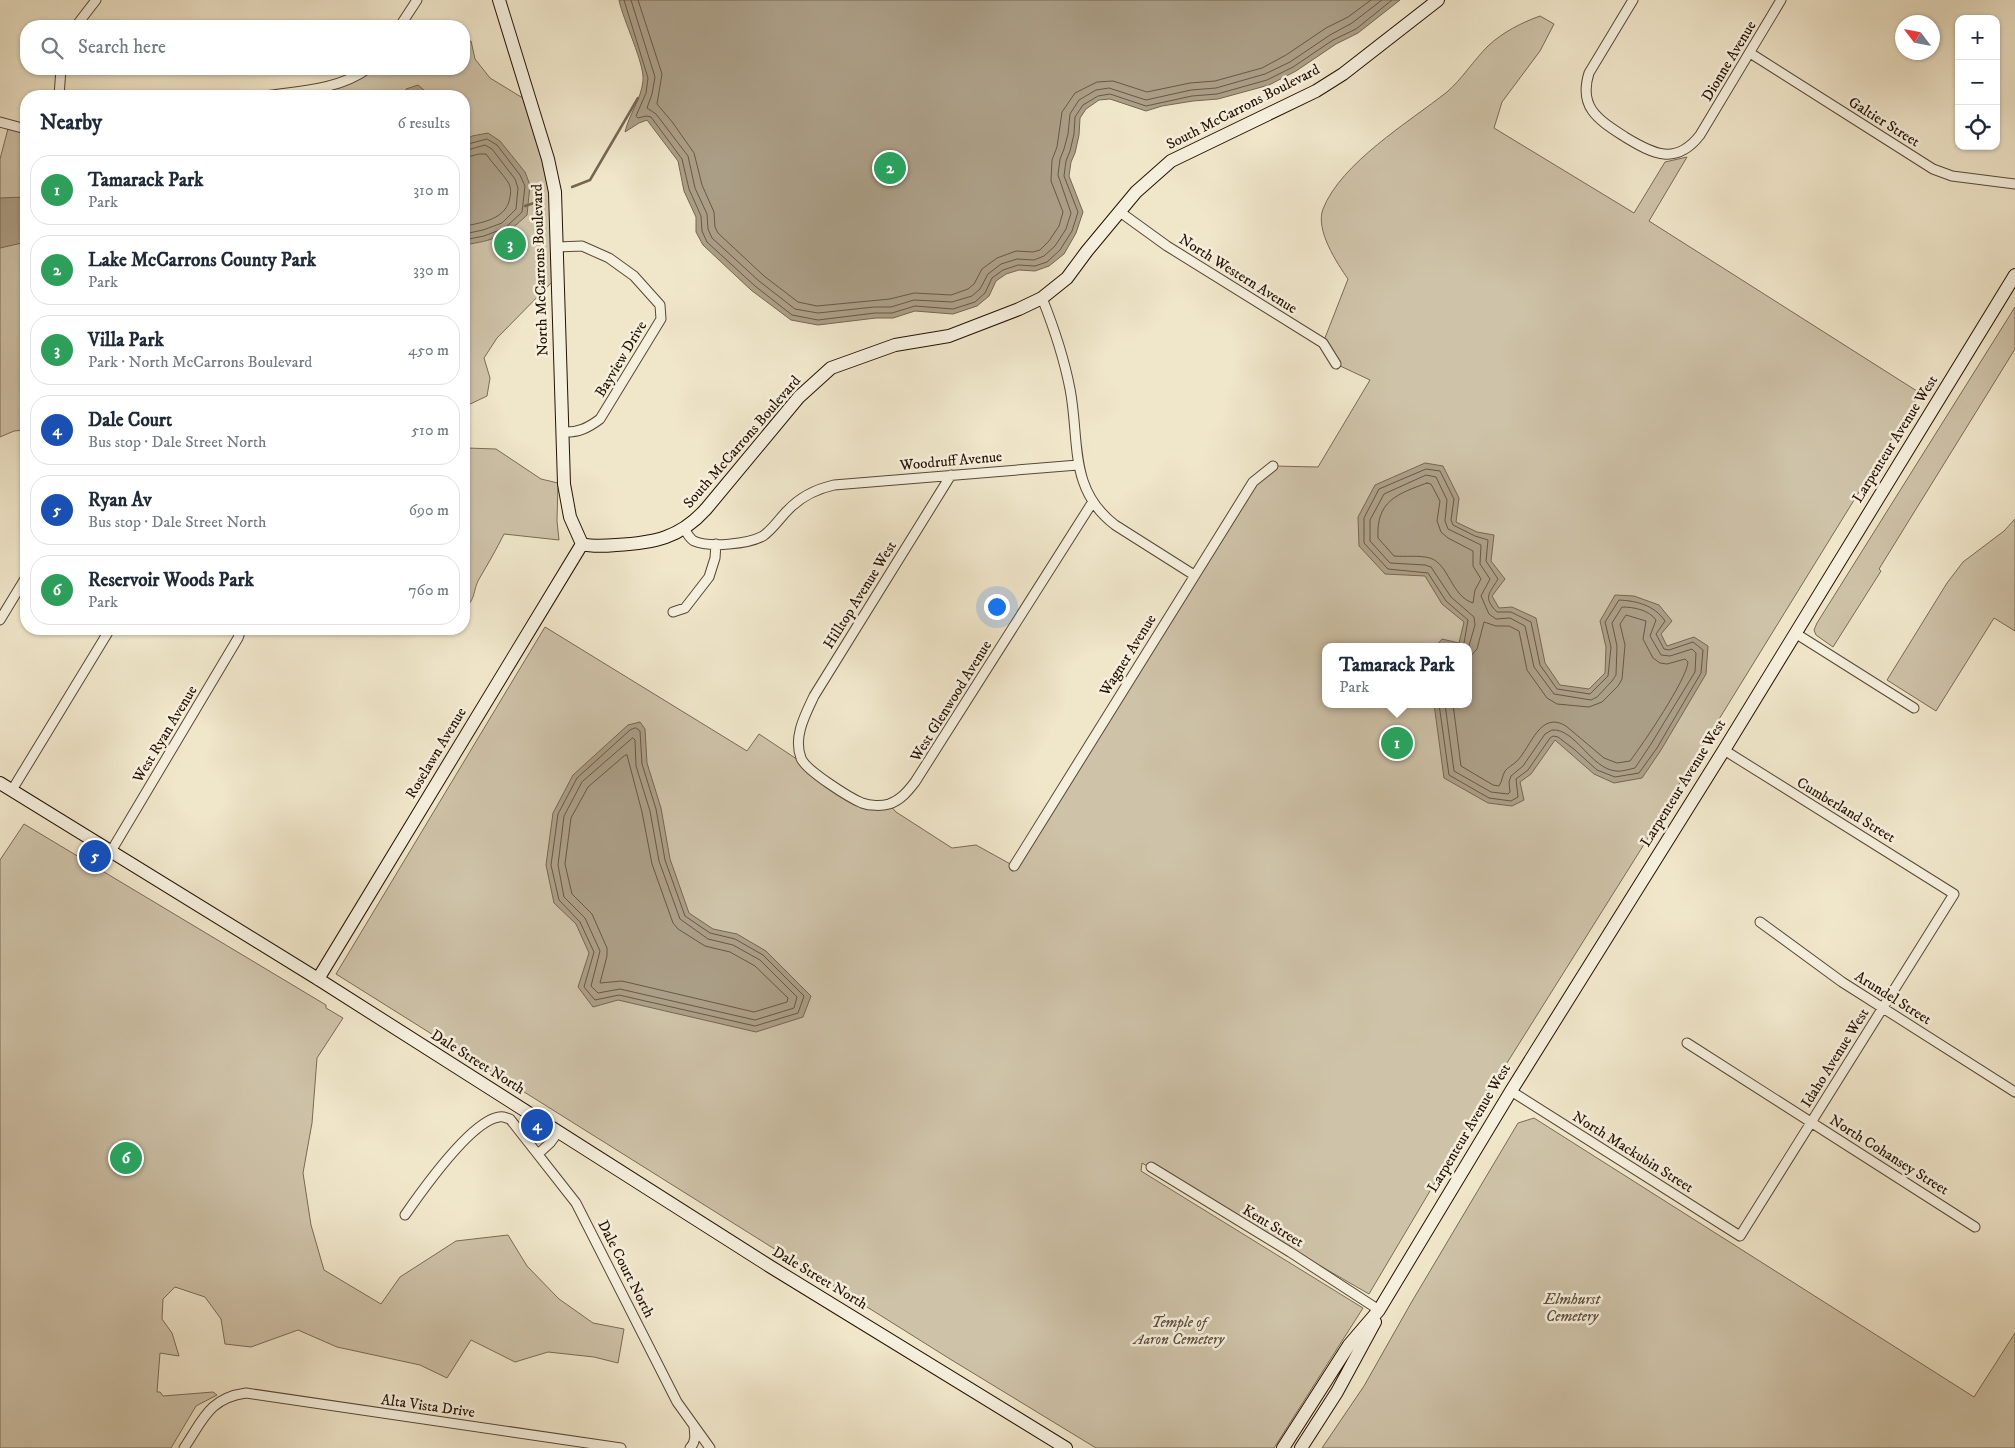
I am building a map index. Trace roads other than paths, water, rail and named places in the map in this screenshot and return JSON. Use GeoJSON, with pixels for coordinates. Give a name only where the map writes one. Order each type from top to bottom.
{"type":"FeatureCollection","features":[{"type":"Feature","properties":{"kind":"main road","name":"North McCarrons Boulevard"},"geometry":{"type":"LineString","coordinates":[[499,0],[553,179],[566,503],[582,544]]}},
{"type":"Feature","properties":{"kind":"main road","name":"South McCarrons Boulevard"},"geometry":{"type":"LineString","coordinates":[[582,544],[592,546],[646,544],[684,529],[694,522],[706,509],[799,397],[831,368],[895,345],[949,336],[1042,298],[1067,278],[1087,251],[1142,186],[1171,161],[1316,91],[1343,74],[1438,0]]}},
{"type":"Feature","properties":{"kind":"main road","name":"Larpenteur Avenue West"},"geometry":{"type":"LineString","coordinates":[[1283,1448],[1349,1345],[1379,1310],[1511,1091],[1724,750],[2015,275]]}},
{"type":"Feature","properties":{"kind":"main road","name":"Roselawn Avenue"},"geometry":{"type":"LineString","coordinates":[[318,979],[582,544]]}},
{"type":"Feature","properties":{"kind":"main road","name":"Dale Street North"},"geometry":{"type":"LineString","coordinates":[[0,783],[110,853],[318,979],[771,1267],[1066,1448]]}},
{"type":"Feature","properties":{"kind":"main road","name":"Larpenteur Avenue West"},"geometry":{"type":"LineString","coordinates":[[1301,1448],[1337,1392],[1374,1326],[1379,1310]]}},
{"type":"Feature","properties":{"kind":"street"},"geometry":{"type":"LineString","coordinates":[[81,20],[96,0]]}},
{"type":"Feature","properties":{"kind":"street"},"geometry":{"type":"LineString","coordinates":[[404,20],[417,0]]}},
{"type":"Feature","properties":{"kind":"street","name":"Dionne Avenue"},"geometry":{"type":"LineString","coordinates":[[1633,0],[1592,68],[1586,82],[1586,92],[1591,110],[1605,124],[1651,152],[1670,154],[1687,148],[1700,135],[1781,0]]}},
{"type":"Feature","properties":{"kind":"street","name":"Galtier Street"},"geometry":{"type":"LineString","coordinates":[[1750,53],[1933,169],[1952,176],[2015,184]]}},
{"type":"Feature","properties":{"kind":"street"},"geometry":{"type":"LineString","coordinates":[[59,90],[60,75]]}},
{"type":"Feature","properties":{"kind":"street"},"geometry":{"type":"LineString","coordinates":[[301,90],[337,84],[359,75]]}},
{"type":"Feature","properties":{"kind":"street"},"geometry":{"type":"LineString","coordinates":[[0,122],[20,127]]}},
{"type":"Feature","properties":{"kind":"street","name":"North Western Avenue"},"geometry":{"type":"LineString","coordinates":[[1120,212],[1167,246],[1323,343],[1336,364]]}},
{"type":"Feature","properties":{"kind":"street","name":"Bayview Drive"},"geometry":{"type":"LineString","coordinates":[[557,247],[582,246],[609,258],[634,276],[660,305],[661,319],[600,419],[588,428],[574,432],[562,432]]}},
{"type":"Feature","properties":{"kind":"street"},"geometry":{"type":"LineString","coordinates":[[1042,298],[1056,335],[1070,390],[1079,472],[1092,504],[1104,517],[1115,525],[1194,575]]}},
{"type":"Feature","properties":{"kind":"street","name":"Woodruff Avenue"},"geometry":{"type":"LineString","coordinates":[[684,529],[694,540],[716,544],[744,542],[764,535],[798,501],[821,488],[843,483],[1078,465]]}},
{"type":"Feature","properties":{"kind":"street","name":"Wagner Avenue"},"geometry":{"type":"LineString","coordinates":[[1014,866],[1253,482],[1273,466]]}},
{"type":"Feature","properties":{"kind":"street","name":"Hilltop Avenue West"},"geometry":{"type":"LineString","coordinates":[[889,804],[873,805],[862,803],[813,773],[801,760],[798,748],[799,733],[814,696],[951,475]]}},
{"type":"Feature","properties":{"kind":"street","name":"West Glenwood Avenue"},"geometry":{"type":"LineString","coordinates":[[889,804],[903,796],[915,782],[1092,504]]}},
{"type":"Feature","properties":{"kind":"street"},"geometry":{"type":"LineString","coordinates":[[673,612],[685,608],[709,577],[715,558],[716,544]]}},
{"type":"Feature","properties":{"kind":"street"},"geometry":{"type":"LineString","coordinates":[[0,620],[20,587]]}},
{"type":"Feature","properties":{"kind":"street"},"geometry":{"type":"LineString","coordinates":[[1795,633],[1914,708]]}},
{"type":"Feature","properties":{"kind":"street"},"geometry":{"type":"LineString","coordinates":[[12,790],[106,635]]}},
{"type":"Feature","properties":{"kind":"street","name":"West Ryan Avenue"},"geometry":{"type":"LineString","coordinates":[[110,853],[239,635]]}},
{"type":"Feature","properties":{"kind":"street","name":"Cumberland Street"},"geometry":{"type":"LineString","coordinates":[[1724,750],[1954,894]]}},
{"type":"Feature","properties":{"kind":"street","name":"Idaho Avenue West"},"geometry":{"type":"LineString","coordinates":[[1740,1236],[1954,894]]}},
{"type":"Feature","properties":{"kind":"street","name":"Arundel Street"},"geometry":{"type":"LineString","coordinates":[[1760,922],[1832,975],[2015,1092]]}},
{"type":"Feature","properties":{"kind":"street","name":"North Cohansey Street"},"geometry":{"type":"LineString","coordinates":[[1687,1043],[1975,1227]]}},
{"type":"Feature","properties":{"kind":"street","name":"North Mackubin Street"},"geometry":{"type":"LineString","coordinates":[[1511,1091],[1740,1236]]}},
{"type":"Feature","properties":{"kind":"street","name":"Dale Court North"},"geometry":{"type":"LineString","coordinates":[[405,1216],[428,1183],[457,1148],[490,1119],[501,1116],[510,1119],[576,1203],[677,1402],[710,1448]]}},
{"type":"Feature","properties":{"kind":"street"},"geometry":{"type":"LineString","coordinates":[[538,1154],[558,1132]]}},
{"type":"Feature","properties":{"kind":"street","name":"Kent Street"},"geometry":{"type":"LineString","coordinates":[[1151,1167],[1290,1252],[1379,1310]]}},
{"type":"Feature","properties":{"kind":"street","name":"Alta Vista Drive"},"geometry":{"type":"LineString","coordinates":[[184,1448],[216,1403],[230,1396],[246,1393],[621,1448]]}},
{"type":"Feature","properties":{"kind":"street"},"geometry":{"type":"LineString","coordinates":[[690,1448],[696,1435],[694,1427]]}},
{"type":"Feature","properties":{"kind":"water"},"geometry":{"type":"Polygon","coordinates":[[[619,0],[1400,0],[1358,33],[1336,44],[1296,71],[1269,85],[1218,99],[1162,106],[1146,111],[1110,99],[1099,100],[1086,109],[1080,118],[1079,135],[1069,176],[1083,212],[1076,233],[1064,254],[1049,266],[1035,271],[1019,270],[1006,274],[996,281],[989,296],[977,306],[953,314],[915,311],[893,318],[876,318],[818,325],[791,320],[751,290],[703,245],[696,232],[696,217],[684,191],[678,161],[647,120],[625,132],[642,88],[643,73],[619,0]]]}},
{"type":"Feature","properties":{"kind":"water"},"geometry":{"type":"Polygon","coordinates":[[[418,85],[424,90],[406,90],[418,85]]]}},
{"type":"Feature","properties":{"kind":"water"},"geometry":{"type":"Polygon","coordinates":[[[488,133],[500,141],[525,172],[530,185],[527,215],[505,233],[491,239],[470,244],[470,137],[488,133]]]}},
{"type":"Feature","properties":{"kind":"water"},"geometry":{"type":"Polygon","coordinates":[[[20,197],[20,243],[0,248],[0,198],[20,197]]]}},
{"type":"Feature","properties":{"kind":"water"},"geometry":{"type":"Polygon","coordinates":[[[1425,463],[1443,466],[1459,498],[1456,522],[1477,532],[1494,535],[1491,561],[1505,579],[1492,596],[1499,608],[1512,607],[1536,618],[1545,663],[1560,685],[1589,689],[1605,673],[1606,647],[1600,621],[1615,595],[1634,596],[1659,605],[1672,621],[1661,634],[1667,646],[1694,637],[1708,646],[1706,674],[1661,750],[1642,778],[1614,783],[1594,774],[1555,740],[1531,774],[1520,782],[1524,800],[1512,806],[1488,803],[1444,778],[1435,708],[1472,708],[1472,643],[1459,643],[1464,622],[1442,604],[1425,576],[1385,574],[1359,546],[1358,517],[1375,485],[1425,463]]]}},
{"type":"Feature","properties":{"kind":"water"},"geometry":{"type":"Polygon","coordinates":[[[1442,639],[1459,643],[1438,643],[1442,639]]]}},
{"type":"Feature","properties":{"kind":"water"},"geometry":{"type":"Polygon","coordinates":[[[640,722],[645,729],[647,763],[661,808],[670,859],[689,913],[713,929],[737,934],[766,951],[811,996],[803,1017],[756,1032],[618,1000],[593,1007],[578,987],[589,953],[576,924],[554,903],[546,865],[553,813],[573,775],[628,725],[640,722]]]}},
{"type":"Feature","properties":{"kind":"waterway"},"geometry":{"type":"LineString","coordinates":[[572,187],[590,180],[638,98]]}},
{"type":"Feature","properties":{"kind":"waterway"},"geometry":{"type":"LineString","coordinates":[[525,206],[543,200]]}},
{"type":"Feature","properties":{"kind":"place","name":"Lake McCarrons County Park"},"geometry":{"type":"Point","coordinates":[890,168]}},
{"type":"Feature","properties":{"kind":"place","name":"Villa Park"},"geometry":{"type":"Point","coordinates":[510,244]}},
{"type":"Feature","properties":{"kind":"place","name":"Tamarack Park"},"geometry":{"type":"Point","coordinates":[1397,743]}},
{"type":"Feature","properties":{"kind":"place","name":"Ryan Av"},"geometry":{"type":"Point","coordinates":[95,856]}},
{"type":"Feature","properties":{"kind":"place","name":"Dale Court"},"geometry":{"type":"Point","coordinates":[537,1125]}},
{"type":"Feature","properties":{"kind":"place","name":"Reservoir Woods Park"},"geometry":{"type":"Point","coordinates":[126,1158]}},
{"type":"Feature","properties":{"kind":"park label","name":"Elmhurst Cemetery"},"geometry":{"type":"Point","coordinates":[1572,1308]}},
{"type":"Feature","properties":{"kind":"park label","name":"Temple of Aaron Cemetery"},"geometry":{"type":"Point","coordinates":[1179,1330]}}]}
